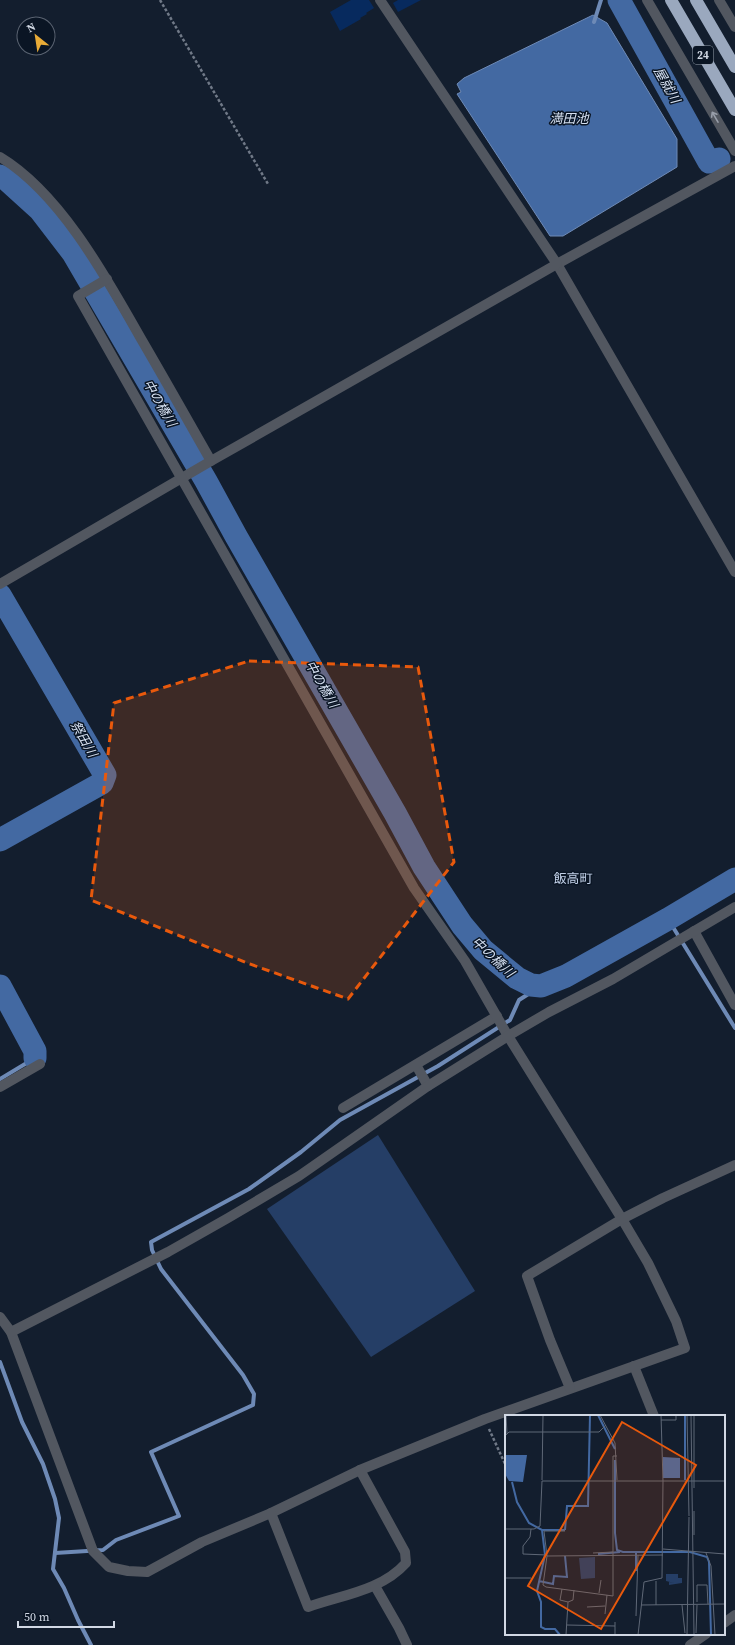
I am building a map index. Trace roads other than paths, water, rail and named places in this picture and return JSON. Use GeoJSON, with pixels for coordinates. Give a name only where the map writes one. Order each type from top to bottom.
{"type":"FeatureCollection","features":[{"type":"Feature","properties":{"kind":"highway","name":"24"},"geometry":{"type":"LineString","coordinates":[[671,0],[735,110]]}},
{"type":"Feature","properties":{"kind":"highway"},"geometry":{"type":"LineString","coordinates":[[675,0],[735,105]]}},
{"type":"Feature","properties":{"kind":"highway"},"geometry":{"type":"LineString","coordinates":[[696,0],[735,67]]}},
{"type":"Feature","properties":{"kind":"highway","name":"24"},"geometry":{"type":"LineString","coordinates":[[699,0],[735,61]]}},
{"type":"Feature","properties":{"kind":"street"},"geometry":{"type":"LineString","coordinates":[[380,0],[557,264],[735,572]]}},
{"type":"Feature","properties":{"kind":"street"},"geometry":{"type":"LineString","coordinates":[[647,0],[735,151]]}},
{"type":"Feature","properties":{"kind":"street"},"geometry":{"type":"LineString","coordinates":[[719,0],[735,27]]}},
{"type":"Feature","properties":{"kind":"street"},"geometry":{"type":"LineString","coordinates":[[0,157],[17,167],[35,184],[65,218],[105,280],[210,461]]}},
{"type":"Feature","properties":{"kind":"street"},"geometry":{"type":"LineString","coordinates":[[0,584],[210,461],[557,264],[735,166]]}},
{"type":"Feature","properties":{"kind":"street"},"geometry":{"type":"LineString","coordinates":[[105,280],[78,296],[183,477],[414,888],[465,961],[648,1263],[676,1322],[685,1348],[485,1419],[360,1470],[270,1513],[202,1542],[147,1572],[128,1572],[109,1567],[93,1551],[4,1325],[168,1252],[299,1176],[503,1026]]}},
{"type":"Feature","properties":{"kind":"street"},"geometry":{"type":"LineString","coordinates":[[343,1108],[418,1068],[503,1026],[549,1012],[612,979],[735,907]]}},
{"type":"Feature","properties":{"kind":"street"},"geometry":{"type":"LineString","coordinates":[[692,933],[735,1005]]}},
{"type":"Feature","properties":{"kind":"street"},"geometry":{"type":"LineString","coordinates":[[0,1087],[40,1064]]}},
{"type":"Feature","properties":{"kind":"street"},"geometry":{"type":"LineString","coordinates":[[418,1068],[426,1084]]}},
{"type":"Feature","properties":{"kind":"street"},"geometry":{"type":"LineString","coordinates":[[570,1388],[550,1340],[527,1276],[622,1219],[662,1198],[735,1165]]}},
{"type":"Feature","properties":{"kind":"street"},"geometry":{"type":"LineString","coordinates":[[634,1366],[654,1415]]}},
{"type":"Feature","properties":{"kind":"street"},"geometry":{"type":"LineString","coordinates":[[270,1513],[308,1607],[375,1586],[398,1572],[406,1563],[405,1552],[360,1470]]}},
{"type":"Feature","properties":{"kind":"street"},"geometry":{"type":"LineString","coordinates":[[375,1586],[407,1645]]}},
{"type":"Feature","properties":{"kind":"street"},"geometry":{"type":"LineString","coordinates":[[725,1621],[735,1615]]}},
{"type":"Feature","properties":{"kind":"street"},"geometry":{"type":"LineString","coordinates":[[690,1645],[705,1635]]}},
{"type":"Feature","properties":{"kind":"water","name":"満田池"},"geometry":{"type":"Polygon","coordinates":[[[593,15],[607,23],[677,139],[677,167],[563,236],[550,236],[457,94],[461,92],[457,84],[464,78],[593,15]]]}},
{"type":"Feature","properties":{"kind":"waterway"},"geometry":{"type":"LineString","coordinates":[[594,22],[601,0]]}},
{"type":"Feature","properties":{"kind":"waterway","name":"屋就川"},"geometry":{"type":"LineString","coordinates":[[619,0],[709,162],[719,159]]}},
{"type":"Feature","properties":{"kind":"waterway","name":"中の橋川"},"geometry":{"type":"LineString","coordinates":[[0,176],[7,180],[40,210],[73,253],[206,481],[395,813],[424,867],[462,925],[483,950],[517,978],[531,985],[541,986],[566,976],[668,919],[735,879]]}},
{"type":"Feature","properties":{"kind":"waterway","name":"祭田川"},"geometry":{"type":"LineString","coordinates":[[0,595],[105,775],[102,783],[0,840]]}},
{"type":"Feature","properties":{"kind":"waterway"},"geometry":{"type":"LineString","coordinates":[[668,919],[735,1028]]}},
{"type":"Feature","properties":{"kind":"waterway","name":"祭田川"},"geometry":{"type":"LineString","coordinates":[[0,986],[35,1051],[35,1058]]}},
{"type":"Feature","properties":{"kind":"waterway"},"geometry":{"type":"LineString","coordinates":[[55,1553],[103,1550],[116,1540],[179,1516],[151,1452],[253,1405],[254,1394],[243,1375],[161,1269],[152,1250],[151,1242],[249,1189],[301,1152],[340,1120],[438,1066],[510,1020],[519,1000],[541,986]]}},
{"type":"Feature","properties":{"kind":"waterway"},"geometry":{"type":"LineString","coordinates":[[0,1079],[35,1058]]}},
{"type":"Feature","properties":{"kind":"waterway"},"geometry":{"type":"LineString","coordinates":[[0,1362],[22,1422],[43,1464],[55,1499],[59,1518],[53,1569],[64,1588],[91,1645]]}},
{"type":"Feature","properties":{"kind":"district","name":"飯高町"},"geometry":{"type":"Point","coordinates":[573,878]}}]}
